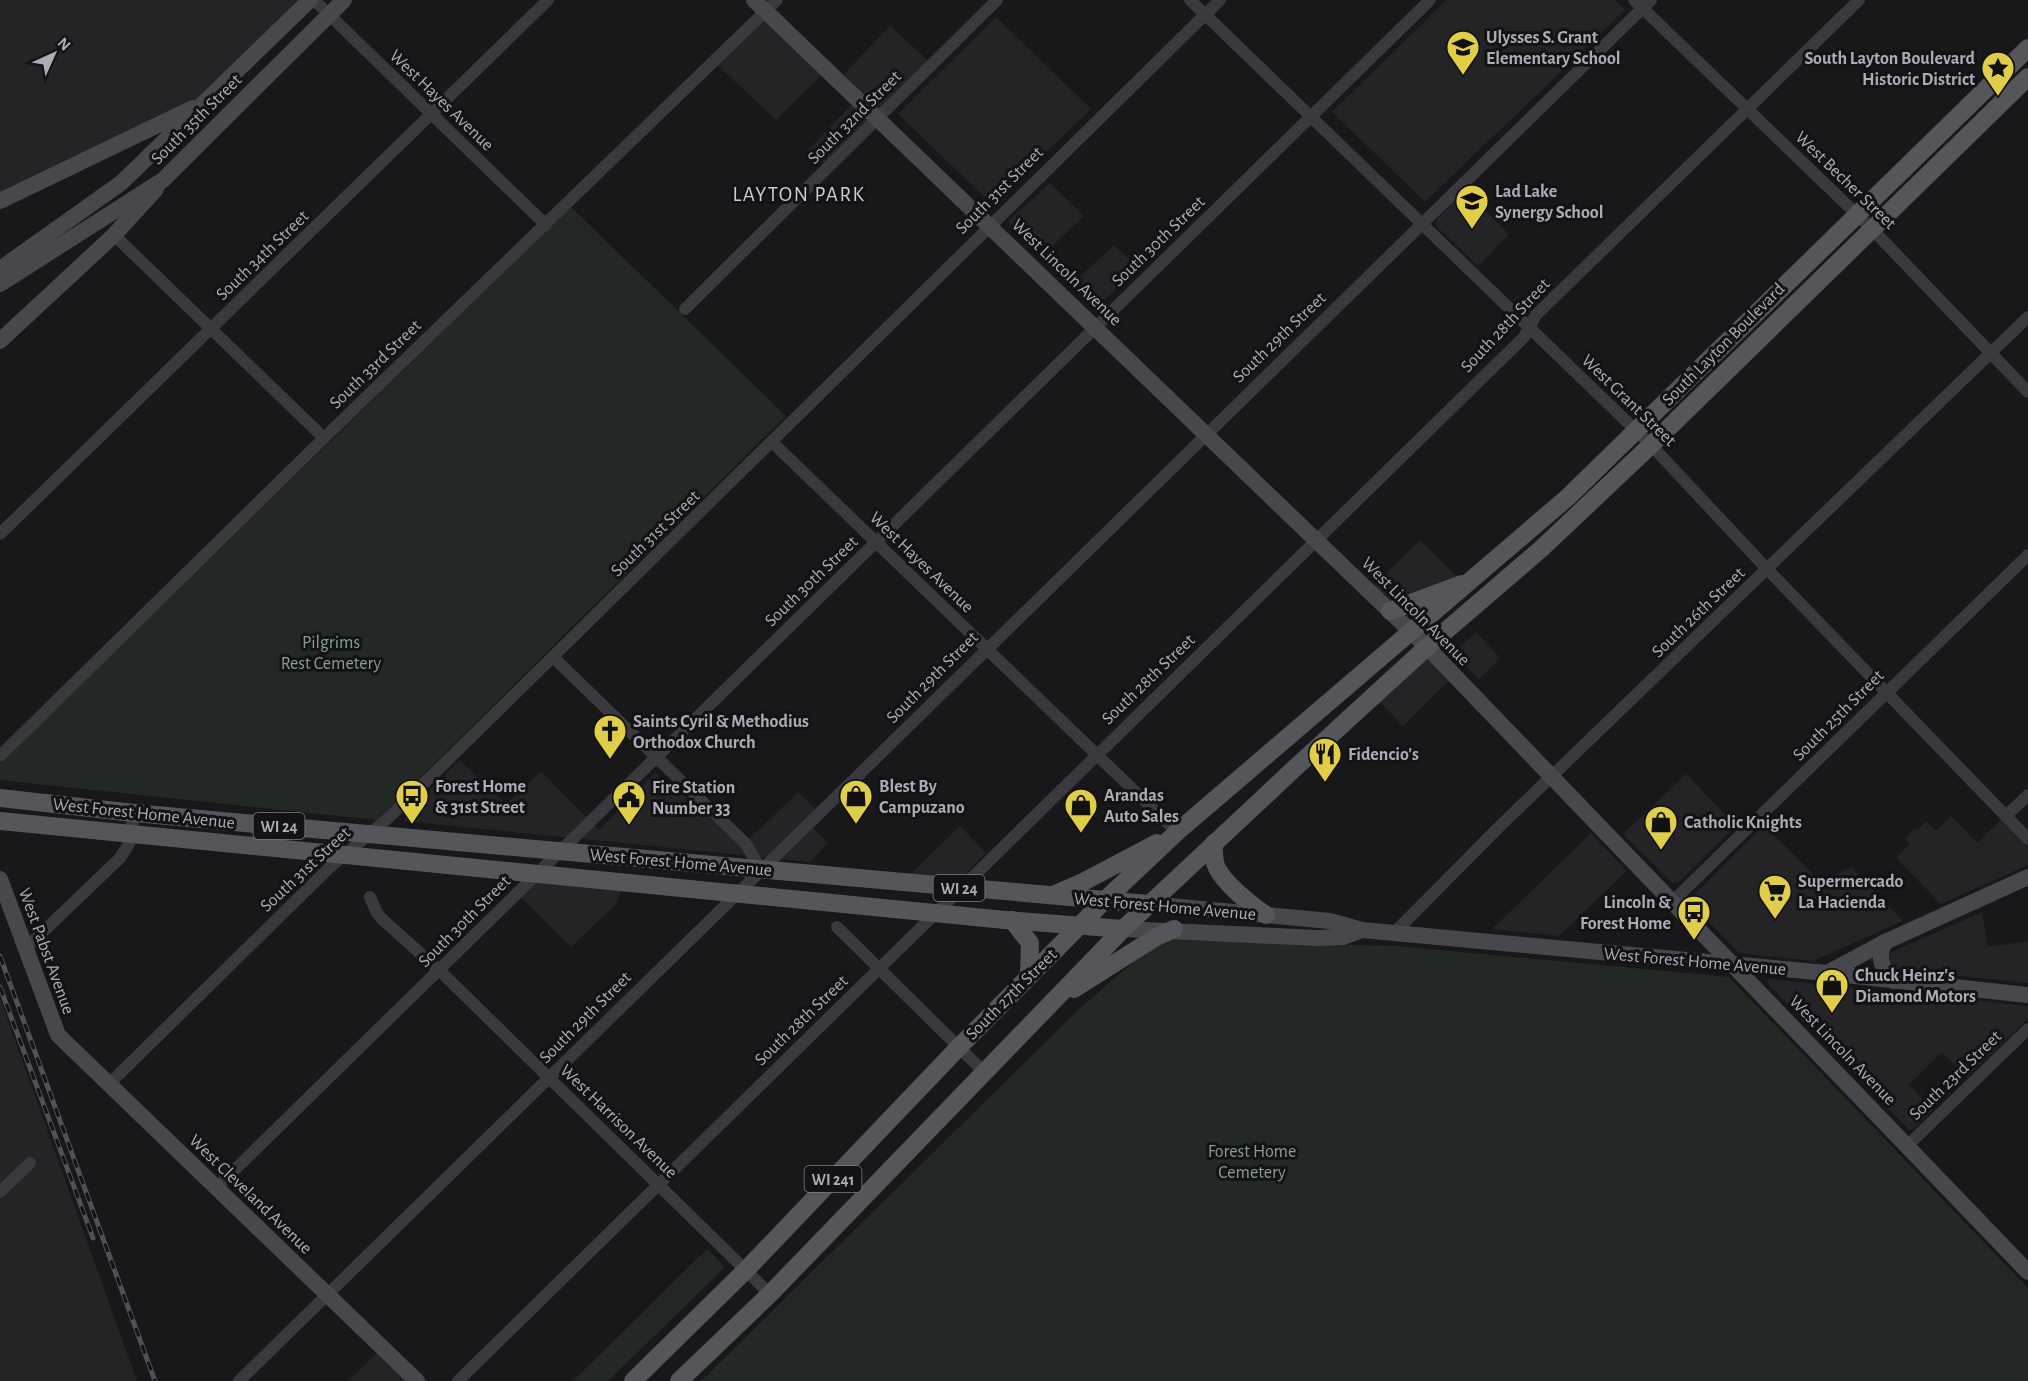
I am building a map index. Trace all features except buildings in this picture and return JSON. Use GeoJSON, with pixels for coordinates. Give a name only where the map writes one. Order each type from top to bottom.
{"type":"FeatureCollection","features":[{"type":"Feature","properties":{"kind":"main road","name":"South 35th Street"},"geometry":{"type":"LineString","coordinates":[[0,284],[23,261],[121,183],[312,0]]}},
{"type":"Feature","properties":{"kind":"main road","name":"South 35th Street"},"geometry":{"type":"LineString","coordinates":[[0,269],[23,261],[163,180],[344,0]]}},
{"type":"Feature","properties":{"kind":"main road","name":"West Lincoln Avenue"},"geometry":{"type":"LineString","coordinates":[[766,4],[878,118],[1427,647],[2028,1272]]}},
{"type":"Feature","properties":{"kind":"main road","name":"South Layton Boulevard"},"geometry":{"type":"LineString","coordinates":[[1411,632],[1568,497],[2028,48]]}},
{"type":"Feature","properties":{"kind":"main road","name":"South Layton Boulevard"},"geometry":{"type":"LineString","coordinates":[[1427,647],[1541,549],[1652,445],[2028,76]]}},
{"type":"Feature","properties":{"kind":"main road"},"geometry":{"type":"LineString","coordinates":[[0,201],[207,101]]}},
{"type":"Feature","properties":{"kind":"main road"},"geometry":{"type":"LineString","coordinates":[[0,341],[114,234],[163,180]]}},
{"type":"Feature","properties":{"kind":"main road"},"geometry":{"type":"LineString","coordinates":[[1390,611],[1472,580]]}},
{"type":"Feature","properties":{"kind":"main road","name":"South 27th Street"},"geometry":{"type":"LineString","coordinates":[[633,1381],[746,1270],[959,1047],[1104,901],[1177,832],[1411,632]]}},
{"type":"Feature","properties":{"kind":"main road","name":"South 27th Street"},"geometry":{"type":"LineString","coordinates":[[679,1381],[770,1294],[983,1071],[1148,904],[1427,647]]}},
{"type":"Feature","properties":{"kind":"main road","name":"West Forest Home Avenue"},"geometry":{"type":"LineString","coordinates":[[0,798],[134,813],[1330,921],[1362,930],[1827,973],[2028,995]]}},
{"type":"Feature","properties":{"kind":"main road","name":"West Forest Home Avenue"},"geometry":{"type":"LineString","coordinates":[[0,820],[1011,920],[1123,929],[1174,929],[1318,938],[1343,937],[1362,930]]}},
{"type":"Feature","properties":{"kind":"main road"},"geometry":{"type":"LineString","coordinates":[[1051,896],[1083,882],[1177,832]]}},
{"type":"Feature","properties":{"kind":"main road"},"geometry":{"type":"LineString","coordinates":[[1214,843],[1217,868],[1254,907],[1266,915]]}},
{"type":"Feature","properties":{"kind":"main road"},"geometry":{"type":"LineString","coordinates":[[1827,973],[1885,942],[2028,877]]}},
{"type":"Feature","properties":{"kind":"main road","name":"West Pabst Avenue"},"geometry":{"type":"LineString","coordinates":[[0,879],[57,1035]]}},
{"type":"Feature","properties":{"kind":"main road"},"geometry":{"type":"LineString","coordinates":[[1011,920],[1030,943],[1029,975]]}},
{"type":"Feature","properties":{"kind":"main road"},"geometry":{"type":"LineString","coordinates":[[1047,1006],[1156,937],[1174,929]]}},
{"type":"Feature","properties":{"kind":"main road"},"geometry":{"type":"LineString","coordinates":[[1885,942],[1881,951],[1882,966],[1894,981]]}},
{"type":"Feature","properties":{"kind":"main road","name":"West Cleveland Avenue"},"geometry":{"type":"LineString","coordinates":[[57,1035],[417,1381]]}},
{"type":"Feature","properties":{"kind":"street","name":"West Hayes Avenue"},"geometry":{"type":"LineString","coordinates":[[312,0],[546,225]]}},
{"type":"Feature","properties":{"kind":"street","name":"South 34th Street"},"geometry":{"type":"LineString","coordinates":[[0,534],[212,330],[548,0]]}},
{"type":"Feature","properties":{"kind":"street","name":"South 32nd Street"},"geometry":{"type":"LineString","coordinates":[[685,309],[997,0]]}},
{"type":"Feature","properties":{"kind":"street","name":"West Grant Street"},"geometry":{"type":"LineString","coordinates":[[1190,0],[1652,445],[1768,570],[2028,839]]}},
{"type":"Feature","properties":{"kind":"street","name":"South 31st Street"},"geometry":{"type":"LineString","coordinates":[[108,1085],[553,657],[1220,0]]}},
{"type":"Feature","properties":{"kind":"street","name":"South 30th Street"},"geometry":{"type":"LineString","coordinates":[[217,1187],[1430,0]]}},
{"type":"Feature","properties":{"kind":"street","name":"South 28th Street"},"geometry":{"type":"LineString","coordinates":[[458,1381],[1524,337],[1536,315],[1859,0]]}},
{"type":"Feature","properties":{"kind":"street","name":"West Becher Street"},"geometry":{"type":"LineString","coordinates":[[1642,3],[1748,110],[1872,229],[2028,392]]}},
{"type":"Feature","properties":{"kind":"street","name":"South 29th Street"},"geometry":{"type":"LineString","coordinates":[[239,1381],[1207,434],[1642,3]]}},
{"type":"Feature","properties":{"kind":"street","name":"South 33rd Street"},"geometry":{"type":"LineString","coordinates":[[0,756],[324,438],[546,225],[766,4]]}},
{"type":"Feature","properties":{"kind":"street"},"geometry":{"type":"LineString","coordinates":[[114,234],[324,438]]}},
{"type":"Feature","properties":{"kind":"street","name":"South 26th Street"},"geometry":{"type":"LineString","coordinates":[[1394,933],[1553,776],[2028,317]]}},
{"type":"Feature","properties":{"kind":"street","name":"West Hayes Avenue"},"geometry":{"type":"LineString","coordinates":[[772,442],[1177,832]]}},
{"type":"Feature","properties":{"kind":"street","name":"South 25th Street"},"geometry":{"type":"LineString","coordinates":[[1673,901],[2028,555]]}},
{"type":"Feature","properties":{"kind":"street"},"geometry":{"type":"LineString","coordinates":[[553,657],[746,844],[761,870]]}},
{"type":"Feature","properties":{"kind":"street"},"geometry":{"type":"LineString","coordinates":[[2006,816],[2028,795]]}},
{"type":"Feature","properties":{"kind":"street"},"geometry":{"type":"LineString","coordinates":[[26,948],[120,858],[132,834],[134,813]]}},
{"type":"Feature","properties":{"kind":"street","name":"West Harrison Avenue"},"geometry":{"type":"LineString","coordinates":[[370,897],[376,913],[440,971],[770,1294]]}},
{"type":"Feature","properties":{"kind":"street"},"geometry":{"type":"LineString","coordinates":[[837,927],[983,1071]]}},
{"type":"Feature","properties":{"kind":"street","name":"South 23rd Street"},"geometry":{"type":"LineString","coordinates":[[1907,1146],[2028,1029]]}},
{"type":"Feature","properties":{"kind":"street"},"geometry":{"type":"LineString","coordinates":[[0,1192],[30,1163]]}},
{"type":"Feature","properties":{"kind":"shaded area"},"geometry":{"type":"Polygon","coordinates":[[[0,0],[310,0],[207,101],[0,201],[0,0]]]}},
{"type":"Feature","properties":{"kind":"shaded area","name":"Ulysses S. Grant Elementary School"},"geometry":{"type":"Polygon","coordinates":[[[1446,0],[1615,0],[1625,10],[1425,202],[1332,112],[1446,0]]]}},
{"type":"Feature","properties":{"kind":"shaded area"},"geometry":{"type":"Polygon","coordinates":[[[766,12],[827,70],[776,120],[714,62],[766,12]]]}},
{"type":"Feature","properties":{"kind":"shaded area"},"geometry":{"type":"Polygon","coordinates":[[[996,17],[1091,109],[992,204],[898,114],[996,17]]]}},
{"type":"Feature","properties":{"kind":"shaded area"},"geometry":{"type":"Polygon","coordinates":[[[890,26],[932,64],[828,168],[808,150],[857,99],[838,80],[890,26]]]}},
{"type":"Feature","properties":{"kind":"shaded area"},"geometry":{"type":"Polygon","coordinates":[[[1050,183],[1084,216],[1043,255],[1008,221],[1050,183]]]}},
{"type":"Feature","properties":{"kind":"shaded area","name":"Lad Lake Synergy School"},"geometry":{"type":"Polygon","coordinates":[[[1465,191],[1509,234],[1478,266],[1436,226],[1437,219],[1465,191]]]}},
{"type":"Feature","properties":{"kind":"shaded area"},"geometry":{"type":"Polygon","coordinates":[[[1114,245],[1138,268],[1097,307],[1072,284],[1114,245]]]}},
{"type":"Feature","properties":{"kind":"shaded area"},"geometry":{"type":"Polygon","coordinates":[[[1420,540],[1463,583],[1390,611],[1369,591],[1420,540]]]}},
{"type":"Feature","properties":{"kind":"shaded area"},"geometry":{"type":"Polygon","coordinates":[[[1476,632],[1500,658],[1479,679],[1453,653],[1476,632]]]}},
{"type":"Feature","properties":{"kind":"shaded area"},"geometry":{"type":"Polygon","coordinates":[[[1427,647],[1454,676],[1403,726],[1374,696],[1427,647]]]}},
{"type":"Feature","properties":{"kind":"shaded area"},"geometry":{"type":"Polygon","coordinates":[[[460,760],[506,804],[541,771],[599,830],[655,773],[745,843],[798,792],[819,813],[809,823],[828,843],[810,862],[405,821],[404,814],[460,760]]]}},
{"type":"Feature","properties":{"kind":"shaded area"},"geometry":{"type":"Polygon","coordinates":[[[1686,774],[1736,826],[1679,882],[1672,883],[1623,834],[1686,774]]]}},
{"type":"Feature","properties":{"kind":"shaded area"},"geometry":{"type":"Polygon","coordinates":[[[1951,816],[1977,843],[2001,820],[2028,848],[2028,865],[1941,904],[1896,858],[1910,844],[1905,838],[1915,828],[1918,829],[1926,821],[1936,831],[1951,816]]]}},
{"type":"Feature","properties":{"kind":"shaded area"},"geometry":{"type":"Polygon","coordinates":[[[1764,825],[1821,882],[1851,867],[1903,921],[1813,961],[1739,953],[1691,904],[1691,898],[1764,825]]]}},
{"type":"Feature","properties":{"kind":"shaded area"},"geometry":{"type":"Polygon","coordinates":[[[960,826],[986,853],[962,877],[911,874],[960,826]]]}},
{"type":"Feature","properties":{"kind":"shaded area"},"geometry":{"type":"Polygon","coordinates":[[[1591,833],[1627,871],[1559,936],[1492,929],[1591,833]]]}},
{"type":"Feature","properties":{"kind":"shaded area"},"geometry":{"type":"Polygon","coordinates":[[[536,874],[624,882],[617,903],[571,947],[517,893],[536,874]]]}},
{"type":"Feature","properties":{"kind":"shaded area"},"geometry":{"type":"Polygon","coordinates":[[[1982,912],[1988,947],[2028,941],[2028,983],[1890,969],[1887,955],[1890,953],[1982,912]]]}},
{"type":"Feature","properties":{"kind":"shaded area"},"geometry":{"type":"Polygon","coordinates":[[[1769,979],[2028,1006],[2028,1019],[1967,1077],[1942,1052],[1909,1085],[1933,1110],[1909,1130],[1767,983],[1769,979]]]}},
{"type":"Feature","properties":{"kind":"shaded area"},"geometry":{"type":"Polygon","coordinates":[[[0,998],[137,1381],[0,1381],[0,998]]]}},
{"type":"Feature","properties":{"kind":"shaded area"},"geometry":{"type":"Polygon","coordinates":[[[382,1348],[417,1381],[349,1381],[382,1348]]]}},
{"type":"Feature","properties":{"kind":"green space","name":"Pilgrims Rest Cemetery"},"geometry":{"type":"Polygon","coordinates":[[[571,207],[786,416],[377,820],[0,780],[0,763],[571,207]]]}},
{"type":"Feature","properties":{"kind":"green space","name":"Forest Home Cemetery"},"geometry":{"type":"Polygon","coordinates":[[[1167,940],[1397,946],[1729,977],[2028,1288],[2028,1381],[701,1381],[1079,1009],[1155,943],[1167,940]]]}},
{"type":"Feature","properties":{"kind":"green space"},"geometry":{"type":"Polygon","coordinates":[[[707,1249],[725,1267],[608,1381],[573,1381],[707,1249]]]}},
{"type":"Feature","properties":{"kind":"railway"},"geometry":{"type":"LineString","coordinates":[[0,956],[155,1381]]}},
{"type":"Feature","properties":{"kind":"railway"},"geometry":{"type":"LineString","coordinates":[[0,987],[93,1238]]}},
{"type":"Feature","properties":{"kind":"place","name":"Ulysses S. Grant Elementary School"},"geometry":{"type":"Point","coordinates":[1463,76]}},
{"type":"Feature","properties":{"kind":"place","name":"South Layton Boulevard Historic District"},"geometry":{"type":"Point","coordinates":[1998,97]}},
{"type":"Feature","properties":{"kind":"place","name":"Lad Lake Synergy School"},"geometry":{"type":"Point","coordinates":[1472,230]}},
{"type":"Feature","properties":{"kind":"place","name":"Saints Cyril & Methodius Orthodox Church"},"geometry":{"type":"Point","coordinates":[610,760]}},
{"type":"Feature","properties":{"kind":"place","name":"Fidencio’s"},"geometry":{"type":"Point","coordinates":[1325,783]}},
{"type":"Feature","properties":{"kind":"place","name":"Forest Home & 31st Street"},"geometry":{"type":"Point","coordinates":[412,825]}},
{"type":"Feature","properties":{"kind":"place","name":"Blest By Campuzano"},"geometry":{"type":"Point","coordinates":[856,825]}},
{"type":"Feature","properties":{"kind":"place","name":"Fire Station Number 33"},"geometry":{"type":"Point","coordinates":[629,826]}},
{"type":"Feature","properties":{"kind":"place","name":"Arandas Auto Sales"},"geometry":{"type":"Point","coordinates":[1081,834]}},
{"type":"Feature","properties":{"kind":"place","name":"Catholic Knights"},"geometry":{"type":"Point","coordinates":[1661,851]}},
{"type":"Feature","properties":{"kind":"place","name":"Supermercado La Hacienda"},"geometry":{"type":"Point","coordinates":[1775,920]}},
{"type":"Feature","properties":{"kind":"place","name":"Lincoln & Forest Home"},"geometry":{"type":"Point","coordinates":[1694,941]}},
{"type":"Feature","properties":{"kind":"place","name":"Chuck Heinz's Diamond Motors"},"geometry":{"type":"Point","coordinates":[1832,1014]}},
{"type":"Feature","properties":{"kind":"district","name":"LAYTON PARK"},"geometry":{"type":"Point","coordinates":[799,194]}}]}
